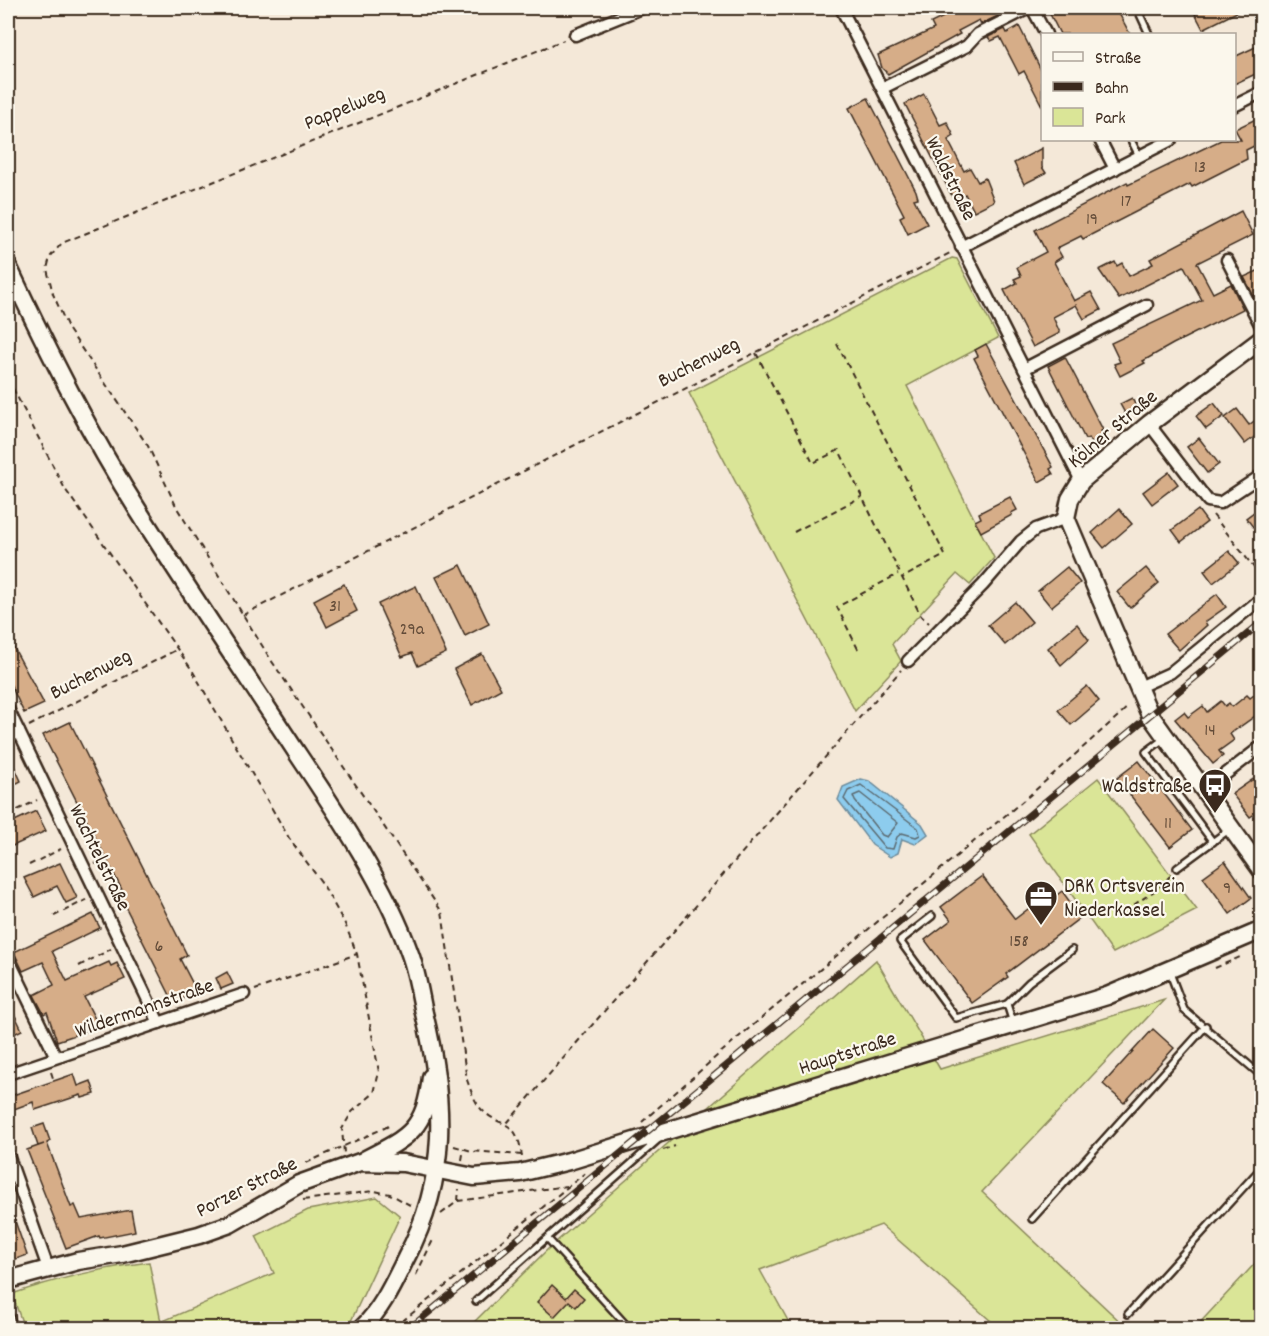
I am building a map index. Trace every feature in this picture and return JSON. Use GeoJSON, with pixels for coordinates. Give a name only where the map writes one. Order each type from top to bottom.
{"type":"FeatureCollection","features":[{"type":"Feature","properties":{"kind":"street"},"geometry":{"type":"LineString","coordinates":[[574,35],[642,8]]}},
{"type":"Feature","properties":{"kind":"street","name":"Waldstraße"},"geometry":{"type":"LineString","coordinates":[[841,8],[1081,481]]}},
{"type":"Feature","properties":{"kind":"street"},"geometry":{"type":"LineString","coordinates":[[883,88],[967,45],[978,34],[1030,8],[1045,33]]}},
{"type":"Feature","properties":{"kind":"street"},"geometry":{"type":"LineString","coordinates":[[1236,105],[1262,92]]}},
{"type":"Feature","properties":{"kind":"street"},"geometry":{"type":"LineString","coordinates":[[1101,141],[1115,169]]}},
{"type":"Feature","properties":{"kind":"street"},"geometry":{"type":"LineString","coordinates":[[961,247],[1169,141]]}},
{"type":"Feature","properties":{"kind":"street"},"geometry":{"type":"LineString","coordinates":[[1227,260],[1262,328]]}},
{"type":"Feature","properties":{"kind":"street"},"geometry":{"type":"LineString","coordinates":[[8,266],[68,389],[123,486],[343,822],[397,922],[411,956],[434,1052],[441,1105],[436,1169],[427,1210],[395,1280],[377,1312],[362,1329]]}},
{"type":"Feature","properties":{"kind":"street"},"geometry":{"type":"LineString","coordinates":[[1024,369],[1147,305]]}},
{"type":"Feature","properties":{"kind":"street","name":"Kölner Straße"},"geometry":{"type":"LineString","coordinates":[[1066,518],[1070,499],[1081,481],[1149,424],[1262,339]]}},
{"type":"Feature","properties":{"kind":"street"},"geometry":{"type":"LineString","coordinates":[[1149,424],[1208,501],[1220,503],[1262,475]]}},
{"type":"Feature","properties":{"kind":"street"},"geometry":{"type":"LineString","coordinates":[[908,661],[983,585],[1022,541],[1036,529],[1066,518],[1150,715],[1262,871]]}},
{"type":"Feature","properties":{"kind":"street"},"geometry":{"type":"LineString","coordinates":[[1139,692],[1170,673],[1262,598]]}},
{"type":"Feature","properties":{"kind":"street","name":"Wachtelstraße"},"geometry":{"type":"LineString","coordinates":[[8,709],[159,1023]]}},
{"type":"Feature","properties":{"kind":"street"},"geometry":{"type":"LineString","coordinates":[[8,738],[19,732]]}},
{"type":"Feature","properties":{"kind":"street"},"geometry":{"type":"LineString","coordinates":[[1204,790],[1262,746]]}},
{"type":"Feature","properties":{"kind":"street","name":"Hauptstraße"},"geometry":{"type":"LineString","coordinates":[[436,1169],[474,1177],[520,1173],[666,1133],[1107,996],[1169,972],[1262,930]]}},
{"type":"Feature","properties":{"kind":"street","name":"Wildermannstraße"},"geometry":{"type":"LineString","coordinates":[[8,958],[56,1057]]}},
{"type":"Feature","properties":{"kind":"street","name":"Wildermannstraße"},"geometry":{"type":"LineString","coordinates":[[8,1074],[244,994]]}},
{"type":"Feature","properties":{"kind":"street"},"geometry":{"type":"LineString","coordinates":[[353,1163],[396,1144],[420,1122],[428,1103],[434,1052]]}},
{"type":"Feature","properties":{"kind":"street"},"geometry":{"type":"LineString","coordinates":[[8,1155],[48,1268]]}},
{"type":"Feature","properties":{"kind":"street","name":"Porzer Straße"},"geometry":{"type":"LineString","coordinates":[[8,1280],[48,1268],[200,1236],[230,1224],[299,1184],[353,1163],[403,1162],[436,1169]]}},
{"type":"Feature","properties":{"kind":"street"},"geometry":{"type":"LineString","coordinates":[[8,1318],[11,1329]]}},
{"type":"Feature","properties":{"kind":"lane"},"geometry":{"type":"LineString","coordinates":[[1137,8],[1149,33]]}},
{"type":"Feature","properties":{"kind":"lane"},"geometry":{"type":"LineString","coordinates":[[1132,141],[1139,156]]}},
{"type":"Feature","properties":{"kind":"lane"},"geometry":{"type":"LineString","coordinates":[[1166,737],[1146,752],[1213,842]]}},
{"type":"Feature","properties":{"kind":"lane"},"geometry":{"type":"LineString","coordinates":[[1177,868],[1232,828]]}},
{"type":"Feature","properties":{"kind":"lane"},"geometry":{"type":"LineString","coordinates":[[932,916],[900,941],[956,1018],[1007,1004],[1029,982],[1072,950]]}},
{"type":"Feature","properties":{"kind":"lane"},"geometry":{"type":"LineString","coordinates":[[1169,972],[1184,1010],[1206,1026],[1262,1076]]}},
{"type":"Feature","properties":{"kind":"lane"},"geometry":{"type":"LineString","coordinates":[[1007,1004],[1014,1024]]}},
{"type":"Feature","properties":{"kind":"lane"},"geometry":{"type":"LineString","coordinates":[[1032,1219],[1206,1026]]}},
{"type":"Feature","properties":{"kind":"lane"},"geometry":{"type":"LineString","coordinates":[[476,1301],[642,1157],[666,1133]]}},
{"type":"Feature","properties":{"kind":"lane"},"geometry":{"type":"LineString","coordinates":[[1128,1314],[1262,1167]]}},
{"type":"Feature","properties":{"kind":"lane"},"geometry":{"type":"LineString","coordinates":[[548,1239],[629,1329]]}},
{"type":"Feature","properties":{"kind":"path","name":"Pappelweg"},"geometry":{"type":"LineString","coordinates":[[243,615],[177,508],[148,446],[69,330],[53,294],[47,269],[50,257],[62,243],[574,35]]}},
{"type":"Feature","properties":{"kind":"path","name":"Buchenweg"},"geometry":{"type":"LineString","coordinates":[[243,615],[961,247]]}},
{"type":"Feature","properties":{"kind":"path"},"geometry":{"type":"LineString","coordinates":[[837,344],[945,555],[902,578]]}},
{"type":"Feature","properties":{"kind":"path"},"geometry":{"type":"LineString","coordinates":[[756,353],[813,463],[839,450],[921,616],[937,630]]}},
{"type":"Feature","properties":{"kind":"path"},"geometry":{"type":"LineString","coordinates":[[8,379],[66,489],[178,649],[289,838],[322,883],[345,924],[357,954],[379,1072],[374,1093],[352,1112],[342,1129],[343,1146],[353,1163]]}},
{"type":"Feature","properties":{"kind":"path"},"geometry":{"type":"LineString","coordinates":[[794,532],[862,497]]}},
{"type":"Feature","properties":{"kind":"path"},"geometry":{"type":"LineString","coordinates":[[1208,501],[1213,515],[1262,578]]}},
{"type":"Feature","properties":{"kind":"path"},"geometry":{"type":"LineString","coordinates":[[858,649],[837,607],[900,573]]}},
{"type":"Feature","properties":{"kind":"path"},"geometry":{"type":"LineString","coordinates":[[243,615],[442,912],[467,1080],[472,1096],[484,1112],[507,1123],[516,1133],[522,1155],[520,1173]]}},
{"type":"Feature","properties":{"kind":"path","name":"Buchenweg"},"geometry":{"type":"LineString","coordinates":[[19,732],[178,649]]}},
{"type":"Feature","properties":{"kind":"path"},"geometry":{"type":"LineString","coordinates":[[507,1123],[908,661]]}},
{"type":"Feature","properties":{"kind":"path"},"geometry":{"type":"LineString","coordinates":[[637,1126],[734,1041],[1030,795],[1139,692]]}},
{"type":"Feature","properties":{"kind":"path"},"geometry":{"type":"LineString","coordinates":[[8,815],[49,794]]}},
{"type":"Feature","properties":{"kind":"path"},"geometry":{"type":"LineString","coordinates":[[29,866],[72,843]]}},
{"type":"Feature","properties":{"kind":"path"},"geometry":{"type":"LineString","coordinates":[[1125,911],[1160,887],[1177,868]]}},
{"type":"Feature","properties":{"kind":"path"},"geometry":{"type":"LineString","coordinates":[[54,916],[97,894]]}},
{"type":"Feature","properties":{"kind":"path"},"geometry":{"type":"LineString","coordinates":[[79,966],[121,944]]}},
{"type":"Feature","properties":{"kind":"path"},"geometry":{"type":"LineString","coordinates":[[244,994],[357,954]]}},
{"type":"Feature","properties":{"kind":"path"},"geometry":{"type":"LineString","coordinates":[[1207,972],[1244,956]]}},
{"type":"Feature","properties":{"kind":"path"},"geometry":{"type":"LineString","coordinates":[[343,1146],[389,1126],[401,1125],[410,1132]]}},
{"type":"Feature","properties":{"kind":"path"},"geometry":{"type":"LineString","coordinates":[[439,1142],[472,1152],[522,1155]]}},
{"type":"Feature","properties":{"kind":"path"},"geometry":{"type":"LineString","coordinates":[[642,1157],[684,1143]]}},
{"type":"Feature","properties":{"kind":"path"},"geometry":{"type":"LineString","coordinates":[[394,1329],[586,1173]]}},
{"type":"Feature","properties":{"kind":"path"},"geometry":{"type":"LineString","coordinates":[[299,1201],[374,1191],[390,1194],[403,1203],[442,1214],[458,1201],[568,1186]]}},
{"type":"Feature","properties":{"kind":"green space"},"geometry":{"type":"Polygon","coordinates":[[[952,258],[957,259],[998,338],[907,386],[994,558],[970,585],[957,574],[892,644],[901,661],[855,711],[689,393],[952,258]]]}},
{"type":"Feature","properties":{"kind":"green space"},"geometry":{"type":"Polygon","coordinates":[[[1098,778],[1197,910],[1113,953],[1029,834],[1098,778]]]}},
{"type":"Feature","properties":{"kind":"green space"},"geometry":{"type":"Polygon","coordinates":[[[876,960],[940,1069],[1164,1000],[982,1192],[1127,1328],[999,1328],[881,1225],[760,1270],[792,1328],[468,1328],[548,1249],[876,960]]]}},
{"type":"Feature","properties":{"kind":"green space"},"geometry":{"type":"Polygon","coordinates":[[[377,1197],[400,1216],[351,1321],[342,1328],[24,1328],[12,1294],[80,1274],[149,1262],[161,1322],[274,1273],[256,1236],[308,1210],[377,1197]]]}},
{"type":"Feature","properties":{"kind":"green space"},"geometry":{"type":"Polygon","coordinates":[[[1261,1257],[1261,1328],[1195,1328],[1261,1257]]]}},
{"type":"Feature","properties":{"kind":"water"},"geometry":{"type":"Polygon","coordinates":[[[861,779],[869,781],[922,824],[928,834],[915,844],[902,839],[898,853],[890,857],[872,845],[838,800],[843,787],[861,779]]]}},
{"type":"Feature","properties":{"kind":"building"},"geometry":{"type":"Polygon","coordinates":[[[962,8],[1003,8],[996,11],[998,16],[981,24],[979,20],[958,31],[960,34],[888,74],[882,68],[878,55],[934,29],[931,23],[962,8]]]}},
{"type":"Feature","properties":{"kind":"building"},"geometry":{"type":"Polygon","coordinates":[[[1047,8],[1116,8],[1129,33],[1060,33],[1047,8]]]}},
{"type":"Feature","properties":{"kind":"building"},"geometry":{"type":"Polygon","coordinates":[[[1192,8],[1245,8],[1203,29],[1192,8]]]}},
{"type":"Feature","properties":{"kind":"building"},"geometry":{"type":"Polygon","coordinates":[[[1019,26],[1041,70],[1041,104],[1024,71],[1019,74],[1000,37],[991,41],[988,37],[1005,29],[1007,33],[1019,26]]]}},
{"type":"Feature","properties":{"kind":"building"},"geometry":{"type":"Polygon","coordinates":[[[1262,44],[1262,71],[1236,83],[1236,56],[1262,44]]]}},
{"type":"Feature","properties":{"kind":"building"},"geometry":{"type":"Polygon","coordinates":[[[924,94],[940,125],[947,122],[954,136],[948,140],[964,171],[970,168],[978,182],[985,178],[994,201],[974,211],[965,194],[954,200],[905,104],[924,94]]]}},
{"type":"Feature","properties":{"kind":"building"},"geometry":{"type":"Polygon","coordinates":[[[868,98],[916,191],[918,198],[914,199],[927,224],[908,234],[900,217],[904,215],[849,108],[868,98]]]}},
{"type":"Feature","properties":{"kind":"building"},"geometry":{"type":"Polygon","coordinates":[[[1262,116],[1262,142],[1246,150],[1247,159],[1192,187],[1190,184],[1083,239],[1081,236],[1057,248],[1062,257],[1054,262],[1074,301],[1091,292],[1101,310],[1084,319],[1076,305],[1053,317],[1060,333],[1033,347],[1004,290],[1017,283],[1014,279],[1021,276],[1017,267],[1046,252],[1035,230],[1127,182],[1128,185],[1219,141],[1241,140],[1236,129],[1262,116]]]}},
{"type":"Feature","properties":{"kind":"building"},"geometry":{"type":"Polygon","coordinates":[[[1042,148],[1042,167],[1046,173],[1024,184],[1014,163],[1042,148]]]}},
{"type":"Feature","properties":{"kind":"building"},"geometry":{"type":"Polygon","coordinates":[[[1241,211],[1253,235],[1197,263],[1213,293],[1231,284],[1243,309],[1173,344],[1120,376],[1114,364],[1120,362],[1111,343],[1202,300],[1184,266],[1119,299],[1099,270],[1115,262],[1117,266],[1122,263],[1129,276],[1153,264],[1150,259],[1241,211]]]}},
{"type":"Feature","properties":{"kind":"building"},"geometry":{"type":"Polygon","coordinates":[[[1262,269],[1262,299],[1257,302],[1244,277],[1262,269]]]}},
{"type":"Feature","properties":{"kind":"building"},"geometry":{"type":"Polygon","coordinates":[[[986,344],[1053,467],[1050,469],[1053,474],[1039,482],[974,358],[978,356],[975,350],[986,344]]]}},
{"type":"Feature","properties":{"kind":"building"},"geometry":{"type":"Polygon","coordinates":[[[1065,357],[1103,430],[1101,431],[1104,437],[1092,443],[1089,438],[1085,439],[1048,366],[1065,357]]]}},
{"type":"Feature","properties":{"kind":"building"},"geometry":{"type":"Polygon","coordinates":[[[1132,398],[1137,409],[1126,415],[1120,404],[1132,398]]]}},
{"type":"Feature","properties":{"kind":"building"},"geometry":{"type":"Polygon","coordinates":[[[1214,403],[1224,416],[1206,429],[1196,416],[1214,403]]]}},
{"type":"Feature","properties":{"kind":"building"},"geometry":{"type":"Polygon","coordinates":[[[1237,409],[1249,425],[1262,415],[1262,431],[1245,444],[1225,418],[1237,409]]]}},
{"type":"Feature","properties":{"kind":"building"},"geometry":{"type":"Polygon","coordinates":[[[1199,438],[1219,464],[1207,473],[1187,447],[1199,438]]]}},
{"type":"Feature","properties":{"kind":"building"},"geometry":{"type":"Polygon","coordinates":[[[1169,472],[1178,484],[1152,504],[1143,492],[1169,472]]]}},
{"type":"Feature","properties":{"kind":"building"},"geometry":{"type":"Polygon","coordinates":[[[1010,497],[1017,510],[981,532],[975,521],[981,518],[979,513],[1010,497]]]}},
{"type":"Feature","properties":{"kind":"building"},"geometry":{"type":"Polygon","coordinates":[[[1262,506],[1262,538],[1246,518],[1262,506]]]}},
{"type":"Feature","properties":{"kind":"building"},"geometry":{"type":"Polygon","coordinates":[[[1119,509],[1132,524],[1104,548],[1092,533],[1119,509]]]}},
{"type":"Feature","properties":{"kind":"building"},"geometry":{"type":"Polygon","coordinates":[[[1198,510],[1207,522],[1181,542],[1172,530],[1198,510]]]}},
{"type":"Feature","properties":{"kind":"building"},"geometry":{"type":"Polygon","coordinates":[[[1229,551],[1239,563],[1213,583],[1204,571],[1229,551]]]}},
{"type":"Feature","properties":{"kind":"building"},"geometry":{"type":"Polygon","coordinates":[[[461,565],[489,624],[465,636],[436,577],[461,565]]]}},
{"type":"Feature","properties":{"kind":"building"},"geometry":{"type":"Polygon","coordinates":[[[1067,567],[1080,583],[1051,607],[1038,591],[1067,567]]]}},
{"type":"Feature","properties":{"kind":"building"},"geometry":{"type":"Polygon","coordinates":[[[1146,568],[1159,583],[1130,608],[1117,592],[1146,568]]]}},
{"type":"Feature","properties":{"kind":"building"},"geometry":{"type":"Polygon","coordinates":[[[344,584],[357,611],[327,627],[314,600],[344,584]]]}},
{"type":"Feature","properties":{"kind":"building"},"geometry":{"type":"Polygon","coordinates":[[[416,586],[446,653],[418,666],[412,653],[402,657],[378,604],[416,586]]]}},
{"type":"Feature","properties":{"kind":"building"},"geometry":{"type":"Polygon","coordinates":[[[1217,594],[1226,607],[1205,622],[1207,625],[1179,650],[1165,634],[1217,594]]]}},
{"type":"Feature","properties":{"kind":"building"},"geometry":{"type":"Polygon","coordinates":[[[1015,602],[1032,622],[1005,645],[988,625],[1015,602]]]}},
{"type":"Feature","properties":{"kind":"building"},"geometry":{"type":"Polygon","coordinates":[[[1077,624],[1089,640],[1061,665],[1048,648],[1077,624]]]}},
{"type":"Feature","properties":{"kind":"building"},"geometry":{"type":"Polygon","coordinates":[[[8,637],[44,704],[24,713],[8,679],[8,637]]]}},
{"type":"Feature","properties":{"kind":"building"},"geometry":{"type":"Polygon","coordinates":[[[482,654],[501,689],[472,705],[454,669],[482,654]]]}},
{"type":"Feature","properties":{"kind":"building"},"geometry":{"type":"Polygon","coordinates":[[[1087,686],[1099,701],[1071,725],[1058,710],[1087,686]]]}},
{"type":"Feature","properties":{"kind":"building"},"geometry":{"type":"Polygon","coordinates":[[[1262,689],[1262,711],[1230,734],[1234,740],[1219,751],[1223,756],[1213,764],[1175,719],[1184,712],[1188,717],[1203,706],[1207,712],[1221,701],[1225,706],[1229,703],[1232,707],[1247,695],[1250,698],[1262,689]]]}},
{"type":"Feature","properties":{"kind":"building"},"geometry":{"type":"Polygon","coordinates":[[[70,722],[187,955],[180,959],[197,992],[174,1003],[118,892],[122,890],[43,735],[70,722]]]}},
{"type":"Feature","properties":{"kind":"building"},"geometry":{"type":"Polygon","coordinates":[[[8,753],[21,781],[8,788],[8,753]]]}},
{"type":"Feature","properties":{"kind":"building"},"geometry":{"type":"Polygon","coordinates":[[[1139,761],[1192,830],[1170,847],[1117,778],[1139,761]]]}},
{"type":"Feature","properties":{"kind":"building"},"geometry":{"type":"Polygon","coordinates":[[[1262,773],[1262,809],[1250,817],[1232,794],[1262,773]]]}},
{"type":"Feature","properties":{"kind":"building"},"geometry":{"type":"Polygon","coordinates":[[[36,811],[46,831],[8,848],[8,824],[36,811]]]}},
{"type":"Feature","properties":{"kind":"building"},"geometry":{"type":"Polygon","coordinates":[[[1225,861],[1251,898],[1230,914],[1203,877],[1225,861]]]}},
{"type":"Feature","properties":{"kind":"building"},"geometry":{"type":"Polygon","coordinates":[[[60,863],[77,898],[66,903],[57,886],[34,897],[24,878],[60,863]]]}},
{"type":"Feature","properties":{"kind":"building"},"geometry":{"type":"Polygon","coordinates":[[[982,876],[1015,919],[1045,896],[1049,901],[1062,891],[1081,917],[1006,974],[1008,977],[972,1003],[925,940],[951,920],[941,907],[982,876]]]}},
{"type":"Feature","properties":{"kind":"building"},"geometry":{"type":"Polygon","coordinates":[[[93,914],[100,928],[52,951],[67,981],[109,962],[111,966],[117,963],[125,979],[84,997],[97,1023],[89,1027],[90,1030],[57,1041],[47,1012],[44,1014],[34,995],[54,985],[43,962],[23,971],[14,952],[93,914]]]}},
{"type":"Feature","properties":{"kind":"building"},"geometry":{"type":"Polygon","coordinates":[[[227,972],[233,984],[221,989],[216,978],[227,972]]]}},
{"type":"Feature","properties":{"kind":"building"},"geometry":{"type":"Polygon","coordinates":[[[8,1001],[22,1030],[8,1037],[8,1001]]]}},
{"type":"Feature","properties":{"kind":"building"},"geometry":{"type":"Polygon","coordinates":[[[1153,1029],[1174,1048],[1124,1103],[1103,1084],[1153,1029]]]}},
{"type":"Feature","properties":{"kind":"building"},"geometry":{"type":"Polygon","coordinates":[[[74,1074],[78,1086],[91,1081],[95,1094],[82,1098],[81,1095],[35,1110],[33,1102],[14,1109],[10,1096],[74,1074]]]}},
{"type":"Feature","properties":{"kind":"building"},"geometry":{"type":"Polygon","coordinates":[[[44,1124],[50,1141],[47,1143],[71,1207],[75,1205],[81,1219],[131,1210],[135,1231],[100,1238],[99,1236],[66,1248],[27,1150],[44,1144],[38,1146],[32,1128],[44,1124]]]}},
{"type":"Feature","properties":{"kind":"building"},"geometry":{"type":"Polygon","coordinates":[[[8,1205],[27,1255],[8,1262],[8,1205]]]}},
{"type":"Feature","properties":{"kind":"building"},"geometry":{"type":"Polygon","coordinates":[[[552,1285],[566,1298],[574,1289],[584,1298],[576,1307],[569,1301],[554,1317],[537,1302],[552,1285]]]}},
{"type":"Feature","properties":{"kind":"railway"},"geometry":{"type":"LineString","coordinates":[[410,1328],[1262,622]]}},
{"type":"Feature","properties":{"kind":"place","name":"Waldstraße"},"geometry":{"type":"Point","coordinates":[1215,814]}},
{"type":"Feature","properties":{"kind":"place","name":"DRK Ortsverein Niederkassel"},"geometry":{"type":"Point","coordinates":[1041,926]}}]}
